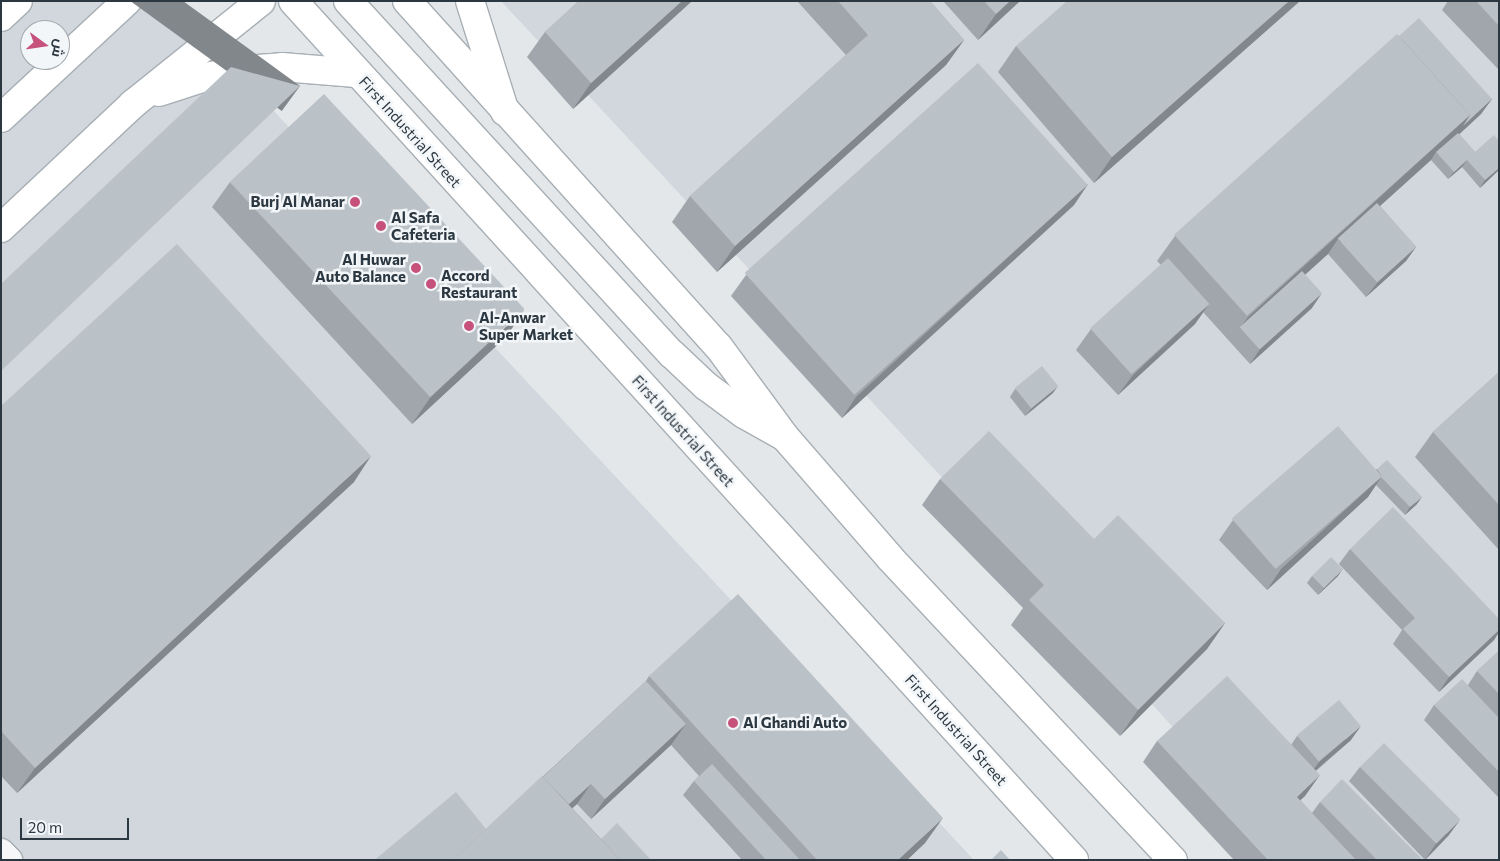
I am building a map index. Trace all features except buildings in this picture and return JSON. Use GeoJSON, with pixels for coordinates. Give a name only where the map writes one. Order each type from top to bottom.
{"type":"FeatureCollection","features":[{"type":"Feature","properties":{"kind":"main road"},"geometry":{"type":"LineString","coordinates":[[1,17],[18,1]]}},
{"type":"Feature","properties":{"kind":"main road"},"geometry":{"type":"LineString","coordinates":[[1,118],[127,1]]}},
{"type":"Feature","properties":{"kind":"main road"},"geometry":{"type":"LineString","coordinates":[[1,228],[133,104],[261,1]]}},
{"type":"Feature","properties":{"kind":"main road","name":"First Industrial Street"},"geometry":{"type":"LineString","coordinates":[[293,1],[356,73],[1074,860]]}},
{"type":"Feature","properties":{"kind":"main road"},"geometry":{"type":"LineString","coordinates":[[348,1],[672,354],[706,386],[744,414],[785,437]]}},
{"type":"Feature","properties":{"kind":"main road"},"geometry":{"type":"LineString","coordinates":[[407,1],[505,112],[718,346],[785,437],[890,558],[1173,860]]}},
{"type":"Feature","properties":{"kind":"main road"},"geometry":{"type":"LineString","coordinates":[[470,1],[505,112]]}},
{"type":"Feature","properties":{"kind":"main road"},"geometry":{"type":"LineString","coordinates":[[133,104],[168,88],[243,70],[291,67],[356,73]]}},
{"type":"Feature","properties":{"kind":"street"},"geometry":{"type":"LineString","coordinates":[[1,853],[8,860]]}},
{"type":"Feature","properties":{"kind":"shaded area"},"geometry":{"type":"Polygon","coordinates":[[[1,1],[171,1],[974,860],[1,860],[1,1]]]}},
{"type":"Feature","properties":{"kind":"shaded area"},"geometry":{"type":"Polygon","coordinates":[[[501,1],[1499,1],[1499,860],[1296,860],[501,1]]]}},
{"type":"Feature","properties":{"kind":"place","name":"Burj Al Manar"},"geometry":{"type":"Point","coordinates":[355,202]}},
{"type":"Feature","properties":{"kind":"place","name":"Al Safa Cafeteria"},"geometry":{"type":"Point","coordinates":[381,226]}},
{"type":"Feature","properties":{"kind":"place","name":"Al Huwar Auto Balance"},"geometry":{"type":"Point","coordinates":[416,268]}},
{"type":"Feature","properties":{"kind":"place","name":"Accord Restaurant"},"geometry":{"type":"Point","coordinates":[431,284]}},
{"type":"Feature","properties":{"kind":"place","name":"Al-Anwar Super Market"},"geometry":{"type":"Point","coordinates":[469,326]}},
{"type":"Feature","properties":{"kind":"place","name":"Al Ghandi Auto"},"geometry":{"type":"Point","coordinates":[733,723]}}]}
